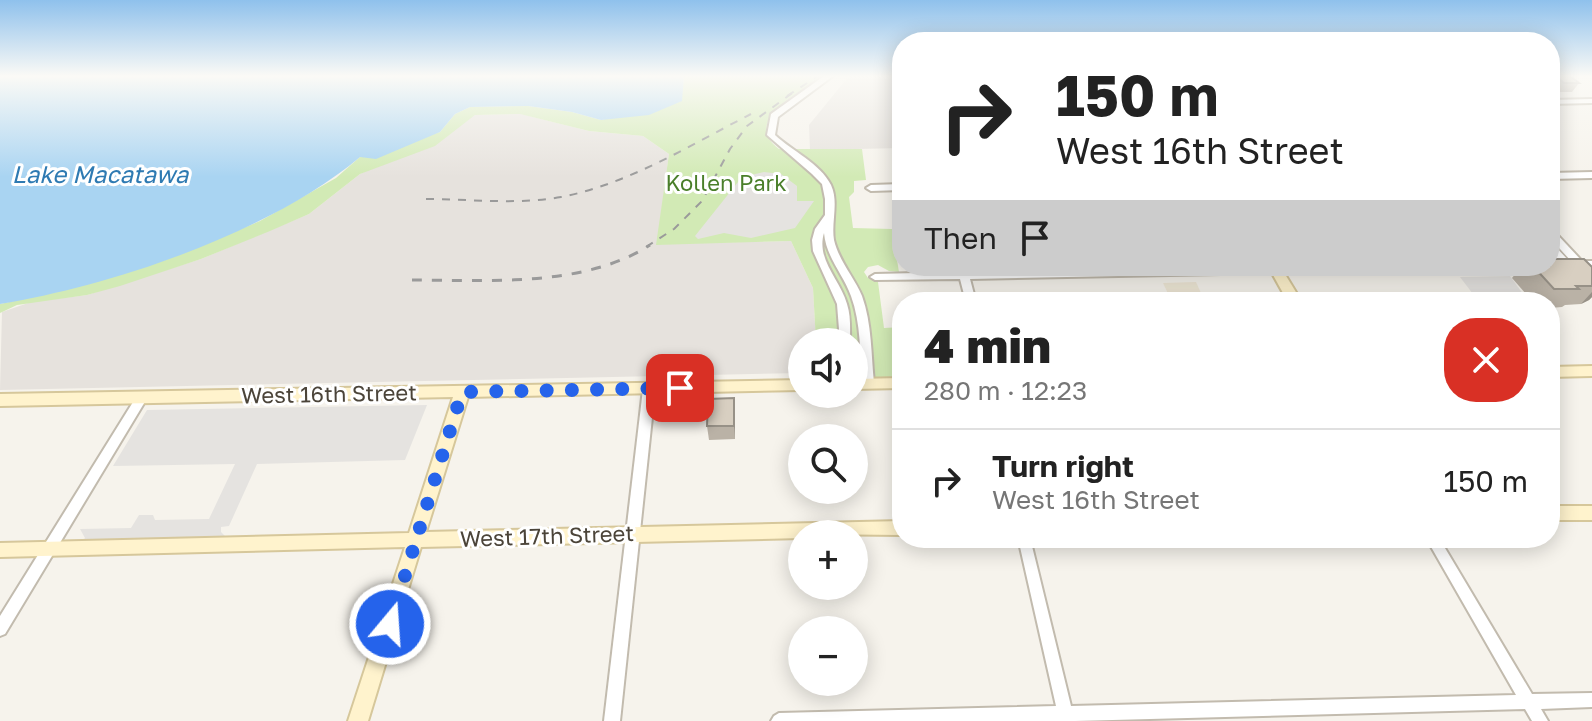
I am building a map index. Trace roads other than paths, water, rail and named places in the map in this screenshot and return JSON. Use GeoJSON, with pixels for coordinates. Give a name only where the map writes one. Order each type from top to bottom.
{"type":"FeatureCollection","features":[{"type":"Feature","properties":{"kind":"street"},"geometry":{"type":"LineString","coordinates":[[783,110],[774,116],[770,125],[771,135],[785,151],[826,184],[830,197],[829,239],[839,267],[857,296],[861,328]]}},
{"type":"Feature","properties":{"kind":"street"},"geometry":{"type":"LineString","coordinates":[[1560,176],[1592,175]]}},
{"type":"Feature","properties":{"kind":"street"},"geometry":{"type":"LineString","coordinates":[[871,188],[892,187]]}},
{"type":"Feature","properties":{"kind":"street"},"geometry":{"type":"LineString","coordinates":[[828,217],[816,238],[818,253],[843,306],[844,328]]}},
{"type":"Feature","properties":{"kind":"street"},"geometry":{"type":"LineString","coordinates":[[1560,243],[1592,278]]}},
{"type":"Feature","properties":{"kind":"street"},"geometry":{"type":"LineString","coordinates":[[1560,257],[1592,293]]}},
{"type":"Feature","properties":{"kind":"street"},"geometry":{"type":"LineString","coordinates":[[1560,265],[1592,264]]}},
{"type":"Feature","properties":{"kind":"street"},"geometry":{"type":"LineString","coordinates":[[875,277],[892,276]]}},
{"type":"Feature","properties":{"kind":"street"},"geometry":{"type":"LineString","coordinates":[[1560,372],[1592,371]]}},
{"type":"Feature","properties":{"kind":"street"},"geometry":{"type":"LineString","coordinates":[[868,384],[892,383]]}},
{"type":"Feature","properties":{"kind":"street","name":"West 16th Street"},"geometry":{"type":"LineString","coordinates":[[0,400],[788,385]]}},
{"type":"Feature","properties":{"kind":"street"},"geometry":{"type":"LineString","coordinates":[[612,721],[649,389]]}},
{"type":"Feature","properties":{"kind":"street"},"geometry":{"type":"LineString","coordinates":[[358,721],[462,392]]}},
{"type":"Feature","properties":{"kind":"street"},"geometry":{"type":"LineString","coordinates":[[0,629],[142,397]]}},
{"type":"Feature","properties":{"kind":"street"},"geometry":{"type":"LineString","coordinates":[[1560,513],[1592,513]]}},
{"type":"Feature","properties":{"kind":"street","name":"West 17th Street"},"geometry":{"type":"LineString","coordinates":[[0,550],[892,528]]}},
{"type":"Feature","properties":{"kind":"street"},"geometry":{"type":"LineString","coordinates":[[1026,548],[1066,717]]}},
{"type":"Feature","properties":{"kind":"street"},"geometry":{"type":"LineString","coordinates":[[1438,548],[1540,721]]}},
{"type":"Feature","properties":{"kind":"street"},"geometry":{"type":"LineString","coordinates":[[779,721],[1066,717],[1592,700]]}},
{"type":"Feature","properties":{"kind":"water","name":"Lake Macatawa"},"geometry":{"type":"Polygon","coordinates":[[[0,110],[464,110],[455,114],[440,132],[376,159],[360,157],[324,184],[282,209],[190,252],[92,284],[0,304],[0,110]]]}},
{"type":"Feature","properties":{"kind":"water","name":"Lake Macatawa"},"geometry":{"type":"Polygon","coordinates":[[[555,110],[662,110],[649,115],[601,120],[555,110]]]}},
{"type":"Feature","properties":{"kind":"railway"},"geometry":{"type":"LineString","coordinates":[[646,247],[674,229],[702,201],[730,149],[747,126],[769,110]]}},
{"type":"Feature","properties":{"kind":"railway"},"geometry":{"type":"LineString","coordinates":[[426,199],[527,201],[586,191],[659,162],[751,114]]}},
{"type":"Feature","properties":{"kind":"railway"},"geometry":{"type":"LineString","coordinates":[[412,280],[534,279],[565,275],[624,259],[650,245]]}},
{"type":"Feature","properties":{"kind":"park label","name":"Kollen Park"},"geometry":{"type":"Point","coordinates":[726,183]}}]}
